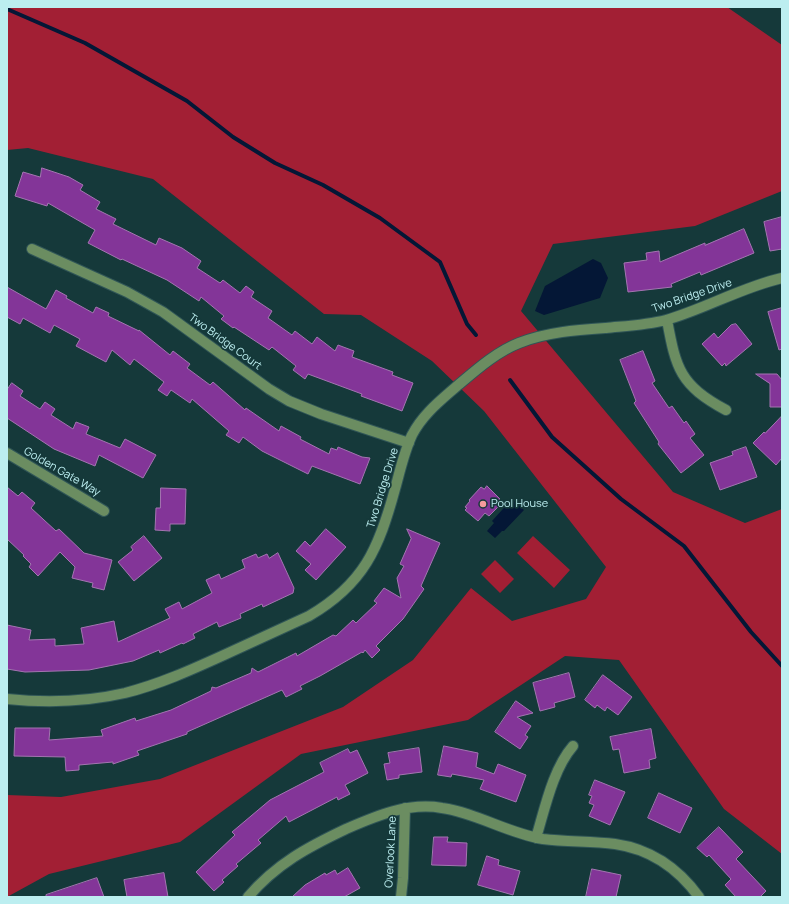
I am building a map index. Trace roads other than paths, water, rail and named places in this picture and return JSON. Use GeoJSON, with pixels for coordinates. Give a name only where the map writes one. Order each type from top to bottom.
{"type":"FeatureCollection","features":[{"type":"Feature","properties":{"kind":"street","name":"Two Bridge Court"},"geometry":{"type":"LineString","coordinates":[[32,249],[127,292],[163,312],[269,389],[289,401],[409,443]]}},
{"type":"Feature","properties":{"kind":"street","name":"Two Bridge Drive"},"geometry":{"type":"LineString","coordinates":[[7,699],[36,701],[73,700],[109,696],[144,687],[179,675],[318,611],[349,586],[373,554],[385,526],[409,443],[423,418],[430,409],[485,363],[518,344],[551,334],[647,324],[667,320],[764,283],[782,278]]}},
{"type":"Feature","properties":{"kind":"street"},"geometry":{"type":"LineString","coordinates":[[667,320],[673,350],[683,376],[691,387],[697,392],[726,410]]}},
{"type":"Feature","properties":{"kind":"street","name":"Golden Gate Way"},"geometry":{"type":"LineString","coordinates":[[7,453],[104,511]]}},
{"type":"Feature","properties":{"kind":"street"},"geometry":{"type":"LineString","coordinates":[[536,838],[558,770],[566,754],[573,746]]}},
{"type":"Feature","properties":{"kind":"street"},"geometry":{"type":"LineString","coordinates":[[248,897],[272,873],[303,850],[362,822],[389,812],[405,808],[433,806],[465,813],[508,830],[536,838],[566,842],[613,844],[628,846],[644,851],[655,856],[677,872],[699,897]]}},
{"type":"Feature","properties":{"kind":"street","name":"Overlook Lane"},"geometry":{"type":"LineString","coordinates":[[401,897],[405,808]]}},
{"type":"Feature","properties":{"kind":"water"},"geometry":{"type":"Polygon","coordinates":[[[593,259],[601,263],[608,278],[600,298],[544,315],[535,311],[545,286],[593,259]]]}},
{"type":"Feature","properties":{"kind":"water"},"geometry":{"type":"Polygon","coordinates":[[[512,499],[524,510],[504,531],[502,531],[495,538],[487,531],[494,523],[492,521],[512,499]]]}},
{"type":"Feature","properties":{"kind":"waterway"},"geometry":{"type":"LineString","coordinates":[[7,9],[85,43],[187,101],[233,137],[275,163],[323,185],[380,218],[440,262],[467,324],[476,335]]}},
{"type":"Feature","properties":{"kind":"waterway"},"geometry":{"type":"LineString","coordinates":[[510,380],[552,437],[621,499],[684,546],[751,632],[782,666]]}},
{"type":"Feature","properties":{"kind":"place","name":"Pool House"},"geometry":{"type":"Point","coordinates":[483,504]}}]}
